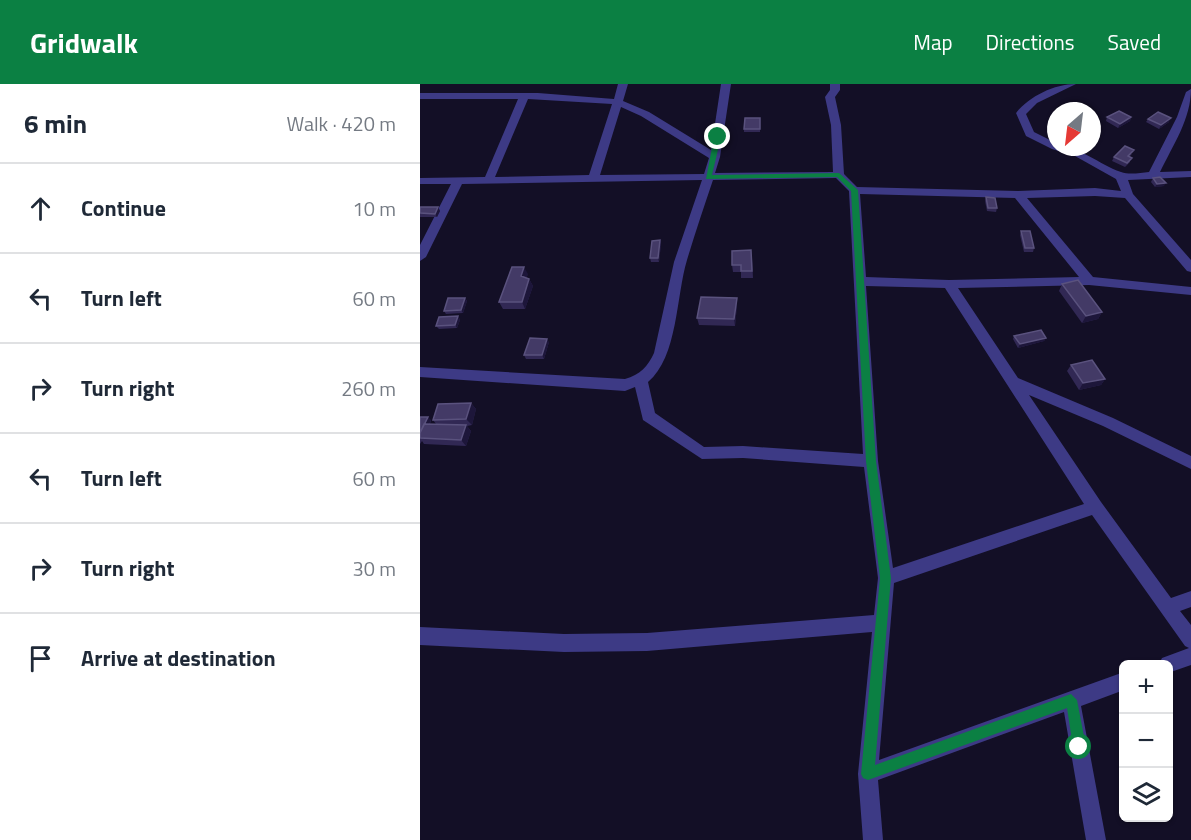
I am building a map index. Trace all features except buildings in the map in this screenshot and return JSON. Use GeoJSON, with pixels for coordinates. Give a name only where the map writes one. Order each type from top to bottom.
{"type":"FeatureCollection","features":[{"type":"Feature","properties":{"kind":"street"},"geometry":{"type":"LineString","coordinates":[[594,178],[623,84]]}},
{"type":"Feature","properties":{"kind":"street"},"geometry":{"type":"LineString","coordinates":[[420,372],[625,386],[641,381],[654,366],[661,353],[680,262],[715,157],[726,84]]}},
{"type":"Feature","properties":{"kind":"street"},"geometry":{"type":"LineString","coordinates":[[835,84],[835,90],[830,97],[836,125],[839,175],[854,190],[871,461],[885,578],[883,623],[868,774],[873,840]]}},
{"type":"Feature","properties":{"kind":"street"},"geometry":{"type":"LineString","coordinates":[[1047,142],[1030,134],[1021,113],[1034,101],[1071,84]]}},
{"type":"Feature","properties":{"kind":"street"},"geometry":{"type":"LineString","coordinates":[[1152,177],[1182,117],[1191,92]]}},
{"type":"Feature","properties":{"kind":"street"},"geometry":{"type":"LineString","coordinates":[[420,96],[524,96],[618,102],[645,114],[715,157]]}},
{"type":"Feature","properties":{"kind":"street"},"geometry":{"type":"LineString","coordinates":[[489,178],[524,96]]}},
{"type":"Feature","properties":{"kind":"street"},"geometry":{"type":"LineString","coordinates":[[1083,156],[1121,177],[1191,174]]}},
{"type":"Feature","properties":{"kind":"street"},"geometry":{"type":"LineString","coordinates":[[420,181],[489,178],[708,178],[839,175]]}},
{"type":"Feature","properties":{"kind":"street"},"geometry":{"type":"LineString","coordinates":[[1121,177],[1128,195],[1191,268]]}},
{"type":"Feature","properties":{"kind":"street"},"geometry":{"type":"LineString","coordinates":[[420,257],[458,181]]}},
{"type":"Feature","properties":{"kind":"street"},"geometry":{"type":"LineString","coordinates":[[854,190],[1018,195],[1095,192],[1128,195]]}},
{"type":"Feature","properties":{"kind":"street"},"geometry":{"type":"LineString","coordinates":[[1018,195],[1089,281]]}},
{"type":"Feature","properties":{"kind":"street"},"geometry":{"type":"LineString","coordinates":[[859,281],[949,284],[1089,281],[1191,291]]}},
{"type":"Feature","properties":{"kind":"street"},"geometry":{"type":"LineString","coordinates":[[949,284],[1095,507],[1191,640]]}},
{"type":"Feature","properties":{"kind":"street"},"geometry":{"type":"LineString","coordinates":[[641,381],[648,416],[702,453],[743,452],[871,461]]}},
{"type":"Feature","properties":{"kind":"street"},"geometry":{"type":"LineString","coordinates":[[1013,382],[1108,422],[1191,463]]}},
{"type":"Feature","properties":{"kind":"street"},"geometry":{"type":"LineString","coordinates":[[885,578],[1095,507]]}},
{"type":"Feature","properties":{"kind":"street"},"geometry":{"type":"LineString","coordinates":[[1168,607],[1191,599]]}},
{"type":"Feature","properties":{"kind":"street"},"geometry":{"type":"LineString","coordinates":[[420,636],[440,635],[564,643],[647,642],[883,623]]}},
{"type":"Feature","properties":{"kind":"street"},"geometry":{"type":"LineString","coordinates":[[1173,662],[1191,656]]}},
{"type":"Feature","properties":{"kind":"street"},"geometry":{"type":"LineString","coordinates":[[868,774],[1119,683]]}},
{"type":"Feature","properties":{"kind":"street"},"geometry":{"type":"LineString","coordinates":[[1071,700],[1096,840]]}},
{"type":"Feature","properties":{"kind":"route"},"geometry":{"type":"LineString","coordinates":[[718,137],[715,157],[708,178],[839,175],[851,184],[854,190],[871,461],[885,578],[883,623],[868,774],[1071,700],[1079,747]]}}]}
